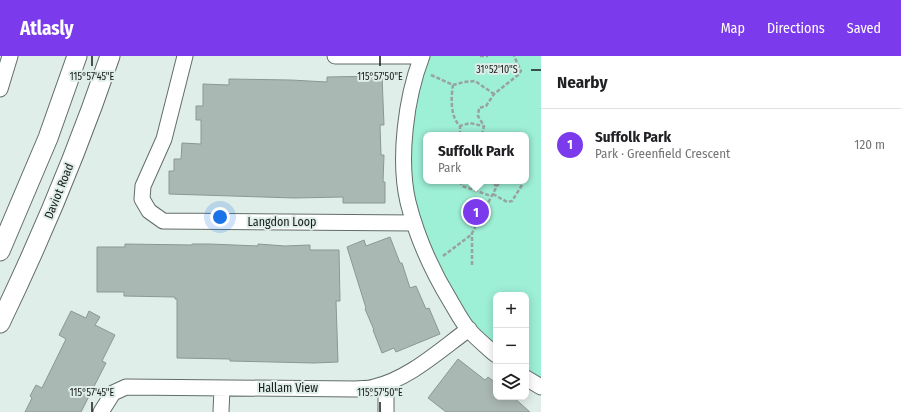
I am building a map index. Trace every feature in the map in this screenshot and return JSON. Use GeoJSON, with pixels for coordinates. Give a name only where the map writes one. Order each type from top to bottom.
{"type":"FeatureCollection","features":[{"type":"Feature","properties":{"kind":"street"},"geometry":{"type":"LineString","coordinates":[[0,89],[10,56]]}},
{"type":"Feature","properties":{"kind":"street"},"geometry":{"type":"LineString","coordinates":[[0,251],[45,145],[77,56]]}},
{"type":"Feature","properties":{"kind":"street","name":"Daviot Road"},"geometry":{"type":"LineString","coordinates":[[0,323],[65,178],[90,114],[110,56]]}},
{"type":"Feature","properties":{"kind":"street","name":"Langdon Loop"},"geometry":{"type":"LineString","coordinates":[[185,56],[164,139],[143,186],[142,199],[149,211],[163,221],[414,223]]}},
{"type":"Feature","properties":{"kind":"street"},"geometry":{"type":"LineString","coordinates":[[335,56],[422,56],[411,90],[405,139],[407,192],[414,223],[432,270],[469,329],[493,352]]}},
{"type":"Feature","properties":{"kind":"street","name":"Hallam View"},"geometry":{"type":"LineString","coordinates":[[101,412],[113,393],[126,387],[373,388],[400,378],[415,369],[469,329]]}},
{"type":"Feature","properties":{"kind":"street"},"geometry":{"type":"LineString","coordinates":[[529,380],[541,387]]}},
{"type":"Feature","properties":{"kind":"street"},"geometry":{"type":"LineString","coordinates":[[386,384],[386,412]]}},
{"type":"Feature","properties":{"kind":"street"},"geometry":{"type":"LineString","coordinates":[[221,412],[222,388]]}},
{"type":"Feature","properties":{"kind":"path"},"geometry":{"type":"LineString","coordinates":[[480,56],[488,56]]}},
{"type":"Feature","properties":{"kind":"path"},"geometry":{"type":"LineString","coordinates":[[483,132],[484,126],[478,116],[479,108],[486,106],[494,94],[516,77],[521,71],[514,56]]}},
{"type":"Feature","properties":{"kind":"path"},"geometry":{"type":"LineString","coordinates":[[430,75],[453,85],[475,81],[494,94]]}},
{"type":"Feature","properties":{"kind":"path"},"geometry":{"type":"LineString","coordinates":[[453,85],[454,117],[456,123],[460,126],[460,132]]}},
{"type":"Feature","properties":{"kind":"path"},"geometry":{"type":"LineString","coordinates":[[460,126],[470,123],[484,126]]}},
{"type":"Feature","properties":{"kind":"path"},"geometry":{"type":"LineString","coordinates":[[461,184],[462,186],[492,195],[507,202],[512,201],[522,185]]}},
{"type":"Feature","properties":{"kind":"path"},"geometry":{"type":"LineString","coordinates":[[442,256],[468,238],[497,186],[493,184]]}},
{"type":"Feature","properties":{"kind":"path"},"geometry":{"type":"LineString","coordinates":[[472,230],[472,265]]}},
{"type":"Feature","properties":{"kind":"green space"},"geometry":{"type":"Polygon","coordinates":[[[422,56],[541,56],[541,387],[529,380],[529,292],[493,292],[493,351],[442,289],[405,171],[422,56]]]}},
{"type":"Feature","properties":{"kind":"building"},"geometry":{"type":"Polygon","coordinates":[[[382,76],[384,125],[380,125],[381,155],[384,155],[383,182],[385,182],[385,203],[343,203],[343,197],[294,198],[169,194],[169,171],[174,171],[174,159],[181,159],[182,143],[201,144],[201,120],[196,120],[196,106],[203,106],[203,84],[229,85],[229,79],[327,82],[327,77],[382,76]]]}},
{"type":"Feature","properties":{"kind":"building"},"geometry":{"type":"Polygon","coordinates":[[[390,237],[400,263],[402,263],[410,288],[416,286],[426,309],[429,308],[440,334],[396,352],[394,348],[382,353],[365,309],[366,308],[347,247],[364,240],[366,246],[390,237]]]}},
{"type":"Feature","properties":{"kind":"building"},"geometry":{"type":"Polygon","coordinates":[[[125,244],[210,244],[258,246],[258,244],[285,246],[310,245],[310,250],[339,250],[340,301],[336,301],[338,362],[314,363],[230,361],[230,359],[177,358],[177,299],[175,299],[175,297],[124,296],[124,292],[97,292],[97,247],[125,247],[125,244]]]}},
{"type":"Feature","properties":{"kind":"building"},"geometry":{"type":"Polygon","coordinates":[[[71,311],[86,318],[89,311],[100,317],[95,325],[115,335],[102,361],[106,363],[81,412],[25,412],[32,398],[30,396],[36,385],[42,388],[66,339],[59,335],[71,311]]]}},
{"type":"Feature","properties":{"kind":"building"},"geometry":{"type":"Polygon","coordinates":[[[458,359],[485,380],[488,377],[493,381],[493,400],[516,400],[530,412],[446,412],[428,398],[458,359]]]}},
{"type":"Feature","properties":{"kind":"place","name":"Suffolk Park"},"geometry":{"type":"Point","coordinates":[476,212]}}]}
